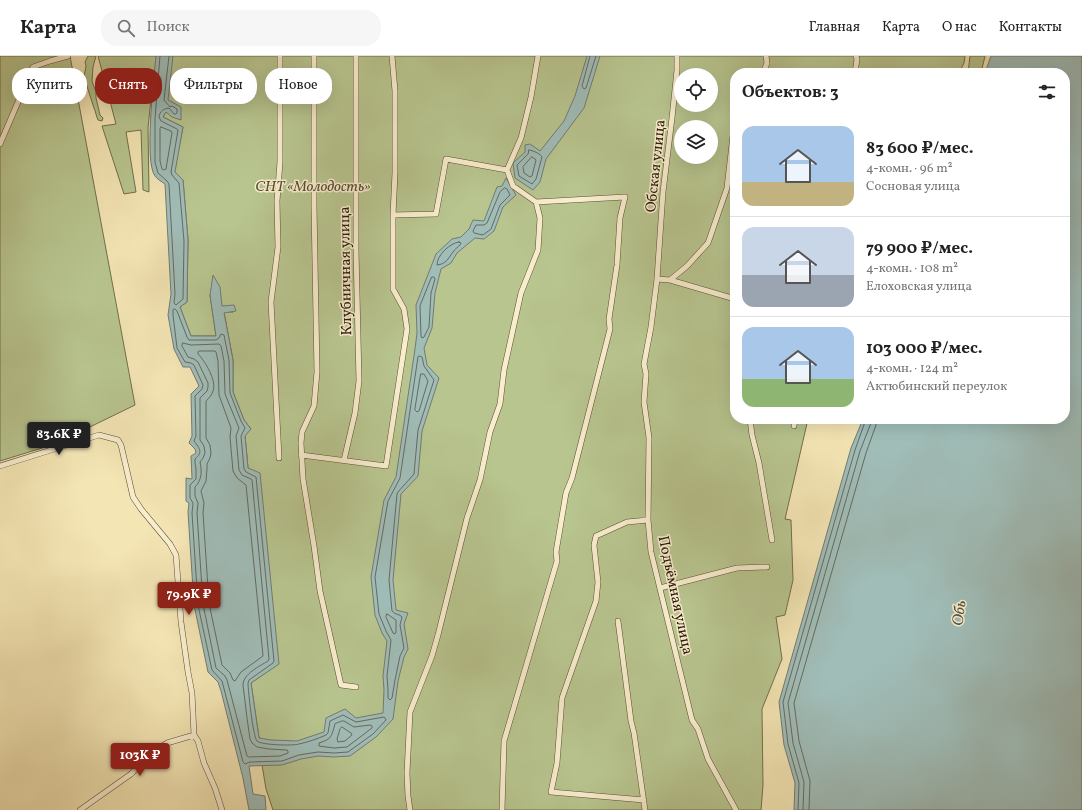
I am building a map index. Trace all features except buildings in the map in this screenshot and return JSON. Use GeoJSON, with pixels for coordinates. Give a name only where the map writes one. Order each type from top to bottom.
{"type":"FeatureCollection","features":[{"type":"Feature","properties":{"kind":"street"},"geometry":{"type":"LineString","coordinates":[[0,144],[33,67],[68,56]]}},
{"type":"Feature","properties":{"kind":"street"},"geometry":{"type":"LineString","coordinates":[[279,458],[271,302],[278,247],[277,201],[280,162],[280,56]]}},
{"type":"Feature","properties":{"kind":"street"},"geometry":{"type":"LineString","coordinates":[[314,56],[314,206],[317,372],[314,406],[302,432],[301,455],[303,478],[320,591],[341,685],[356,688]]}},
{"type":"Feature","properties":{"kind":"street","name":"Клубничная улица"},"geometry":{"type":"LineString","coordinates":[[344,460],[355,413],[359,381],[356,250],[356,56]]}},
{"type":"Feature","properties":{"kind":"street"},"geometry":{"type":"LineString","coordinates":[[301,455],[386,466],[407,330],[404,309],[393,289],[395,91],[392,56]]}},
{"type":"Feature","properties":{"kind":"street"},"geometry":{"type":"LineString","coordinates":[[502,810],[504,741],[557,561],[556,552],[566,493],[572,478],[610,329],[609,319],[617,266],[620,218],[625,197],[536,202],[513,186],[507,170],[521,138],[531,97],[538,56]]}},
{"type":"Feature","properties":{"kind":"street","name":"Обская улица"},"geometry":{"type":"LineString","coordinates":[[657,279],[663,192],[677,70],[677,56]]}},
{"type":"Feature","properties":{"kind":"street"},"geometry":{"type":"LineString","coordinates":[[765,68],[767,63],[766,56]]}},
{"type":"Feature","properties":{"kind":"street"},"geometry":{"type":"LineString","coordinates":[[856,56],[856,68]]}},
{"type":"Feature","properties":{"kind":"street"},"geometry":{"type":"LineString","coordinates":[[670,280],[687,266],[708,243],[726,188],[730,157]]}},
{"type":"Feature","properties":{"kind":"street"},"geometry":{"type":"LineString","coordinates":[[393,215],[436,214],[446,159],[507,170]]}},
{"type":"Feature","properties":{"kind":"street"},"geometry":{"type":"LineString","coordinates":[[410,810],[407,773],[410,712],[432,656],[467,518],[480,480],[490,432],[500,404],[504,370],[521,293],[538,250],[540,218],[536,202]]}},
{"type":"Feature","properties":{"kind":"street"},"geometry":{"type":"LineString","coordinates":[[657,279],[670,280],[730,298]]}},
{"type":"Feature","properties":{"kind":"street","name":"Подъёмная улица"},"geometry":{"type":"LineString","coordinates":[[657,279],[651,327],[644,364],[646,374],[644,402],[649,438],[648,520],[652,552],[692,720],[698,729],[708,759],[736,810]]}},
{"type":"Feature","properties":{"kind":"street"},"geometry":{"type":"LineString","coordinates":[[751,424],[772,540]]}},
{"type":"Feature","properties":{"kind":"street"},"geometry":{"type":"LineString","coordinates":[[0,466],[99,435],[118,440],[121,445],[133,497],[170,544],[176,555],[181,622],[192,693],[194,735],[198,741],[204,763],[216,788],[222,810]]}},
{"type":"Feature","properties":{"kind":"street"},"geometry":{"type":"LineString","coordinates":[[644,800],[551,792],[557,763],[562,698],[596,601],[598,582],[594,544],[596,536],[627,522],[648,520]]}},
{"type":"Feature","properties":{"kind":"street"},"geometry":{"type":"LineString","coordinates":[[660,588],[737,568],[767,567]]}},
{"type":"Feature","properties":{"kind":"street"},"geometry":{"type":"LineString","coordinates":[[618,621],[630,721],[634,733],[645,810]]}},
{"type":"Feature","properties":{"kind":"street"},"geometry":{"type":"LineString","coordinates":[[80,810],[131,774],[150,754],[167,743],[194,735]]}},
{"type":"Feature","properties":{"kind":"green space"},"geometry":{"type":"Polygon","coordinates":[[[0,56],[70,56],[72,68],[12,68],[12,104],[79,104],[135,405],[55,444],[0,461],[0,56]]]}},
{"type":"Feature","properties":{"kind":"green space"},"geometry":{"type":"Polygon","coordinates":[[[88,56],[96,56],[93,67],[92,81],[95,89],[95,104],[97,104],[100,115],[103,118],[102,121],[98,120],[97,118],[87,86],[87,68],[86,68],[85,62],[88,56]]]}},
{"type":"Feature","properties":{"kind":"green space","name":"СНТ «Молодость»"},"geometry":{"type":"Polygon","coordinates":[[[98,56],[965,56],[962,68],[730,68],[730,424],[807,424],[785,519],[791,520],[793,580],[785,615],[776,617],[782,659],[762,709],[763,785],[761,810],[273,810],[266,789],[261,759],[263,739],[259,738],[251,683],[271,669],[273,655],[248,468],[245,435],[251,429],[244,420],[233,392],[233,360],[224,312],[233,312],[222,307],[210,295],[216,336],[191,336],[180,307],[187,302],[188,240],[183,180],[174,172],[183,127],[163,117],[166,112],[168,100],[162,96],[162,68],[101,68],[98,56]]]}},
{"type":"Feature","properties":{"kind":"green space"},"geometry":{"type":"Polygon","coordinates":[[[970,56],[985,56],[982,68],[969,68],[970,56]]]}},
{"type":"Feature","properties":{"kind":"green space"},"geometry":{"type":"Polygon","coordinates":[[[111,104],[150,104],[148,128],[149,192],[143,190],[141,130],[126,132],[136,192],[124,194],[102,126],[116,124],[111,104]]]}},
{"type":"Feature","properties":{"kind":"water"},"geometry":{"type":"Polygon","coordinates":[[[156,56],[173,56],[172,68],[170,68],[168,100],[170,101],[170,104],[175,104],[181,107],[181,120],[172,117],[166,112],[163,117],[183,127],[175,172],[183,180],[188,240],[187,302],[180,307],[191,336],[216,336],[210,295],[213,275],[220,287],[222,306],[234,305],[236,311],[224,313],[233,360],[233,392],[244,420],[251,429],[245,436],[248,468],[260,473],[279,664],[251,683],[259,738],[297,741],[324,732],[326,718],[345,709],[356,718],[383,713],[383,676],[387,641],[375,615],[371,577],[384,500],[396,477],[417,333],[416,305],[436,254],[452,239],[461,237],[469,229],[473,220],[484,221],[497,187],[502,186],[506,178],[516,195],[503,207],[494,231],[484,239],[475,238],[457,253],[451,263],[441,269],[435,293],[432,328],[424,348],[427,365],[439,378],[422,431],[418,476],[401,494],[393,580],[396,610],[408,613],[404,624],[408,649],[404,657],[398,681],[393,719],[376,737],[350,756],[318,756],[301,759],[282,765],[249,766],[253,794],[265,796],[266,810],[249,810],[243,778],[221,691],[218,682],[208,672],[194,605],[188,512],[189,503],[186,501],[186,478],[192,479],[191,456],[196,453],[195,449],[189,443],[192,436],[191,394],[199,386],[190,367],[183,367],[174,349],[168,315],[171,294],[165,184],[155,176],[150,154],[152,104],[162,104],[162,68],[155,68],[156,56]]]}},
{"type":"Feature","properties":{"kind":"water"},"geometry":{"type":"Polygon","coordinates":[[[587,56],[600,56],[584,108],[546,159],[540,182],[533,190],[515,178],[513,163],[525,152],[525,145],[530,144],[540,151],[564,121],[575,96],[587,56]]]}},
{"type":"Feature","properties":{"kind":"water","name":"Обь"},"geometry":{"type":"Polygon","coordinates":[[[991,56],[1082,56],[1082,810],[794,810],[795,783],[784,745],[779,702],[851,448],[861,424],[1070,424],[1070,68],[987,68],[991,56]]]}}]}
